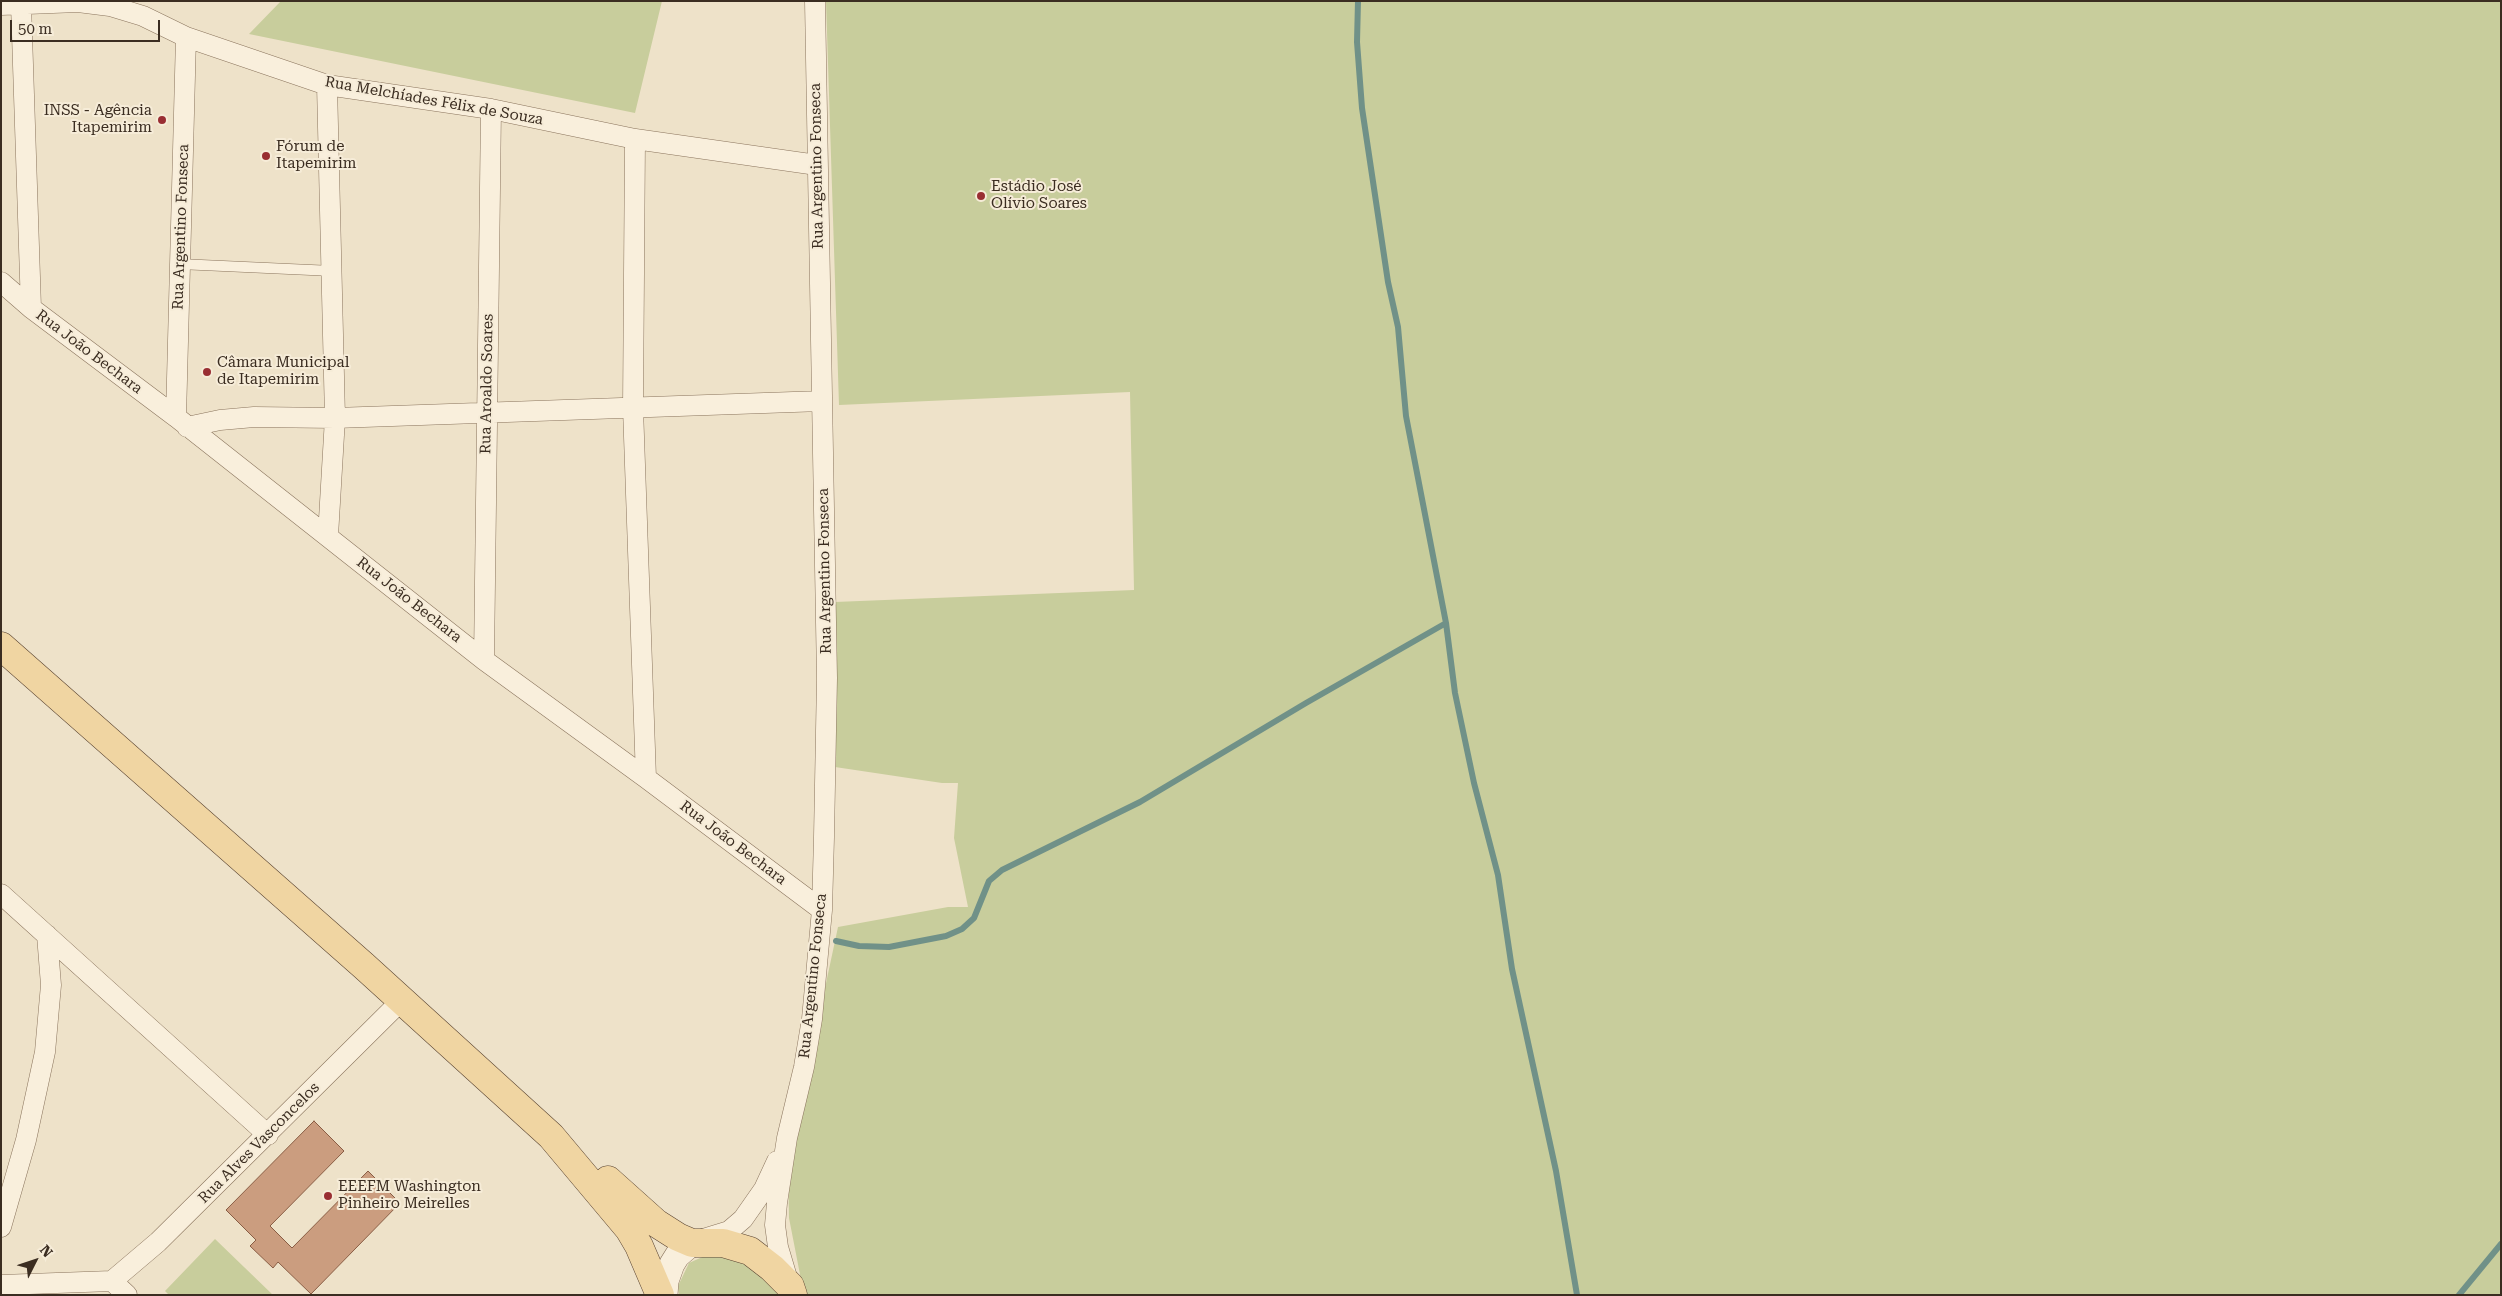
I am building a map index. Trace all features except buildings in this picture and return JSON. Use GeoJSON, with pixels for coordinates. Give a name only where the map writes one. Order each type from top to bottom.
{"type":"FeatureCollection","features":[{"type":"Feature","properties":{"kind":"main road"},"geometry":{"type":"LineString","coordinates":[[1,646],[364,966],[551,1136],[597,1170],[656,1223],[692,1243],[723,1243],[750,1251],[772,1268],[791,1292]]}},
{"type":"Feature","properties":{"kind":"main road"},"geometry":{"type":"LineString","coordinates":[[551,1136],[629,1229],[639,1246],[660,1295]]}},
{"type":"Feature","properties":{"kind":"street","name":"Rua Argentino Fonseca"},"geometry":{"type":"LineString","coordinates":[[787,1138],[804,1067],[812,1020],[822,910],[827,678],[815,1]]}},
{"type":"Feature","properties":{"kind":"street","name":"Rua Melchíades Félix de Souza"},"geometry":{"type":"LineString","coordinates":[[11,4],[78,2],[110,6],[143,16],[186,37],[327,85],[491,109],[635,139],[817,166]]}},
{"type":"Feature","properties":{"kind":"street"},"geometry":{"type":"LineString","coordinates":[[11,4],[31,308]]}},
{"type":"Feature","properties":{"kind":"street","name":"Rua Argentino Fonseca"},"geometry":{"type":"LineString","coordinates":[[182,422],[179,264],[186,37]]}},
{"type":"Feature","properties":{"kind":"street"},"geometry":{"type":"LineString","coordinates":[[327,85],[336,418],[328,536]]}},
{"type":"Feature","properties":{"kind":"street","name":"Rua Aroaldo Soares"},"geometry":{"type":"LineString","coordinates":[[484,660],[491,109]]}},
{"type":"Feature","properties":{"kind":"street"},"geometry":{"type":"LineString","coordinates":[[635,139],[633,408],[646,778]]}},
{"type":"Feature","properties":{"kind":"street","name":"Rua João Bechara"},"geometry":{"type":"LineString","coordinates":[[1,282],[31,308],[182,422],[484,660],[822,910]]}},
{"type":"Feature","properties":{"kind":"street"},"geometry":{"type":"LineString","coordinates":[[182,422],[254,418],[336,418],[822,401]]}},
{"type":"Feature","properties":{"kind":"street"},"geometry":{"type":"LineString","coordinates":[[1,894],[268,1135]]}},
{"type":"Feature","properties":{"kind":"street"},"geometry":{"type":"LineString","coordinates":[[1,1227],[26,1140],[45,1052],[51,1001],[47,935]]}},
{"type":"Feature","properties":{"kind":"street","name":"Rua Alves Vasconcelos"},"geometry":{"type":"LineString","coordinates":[[112,1281],[158,1242],[402,1001]]}},
{"type":"Feature","properties":{"kind":"street"},"geometry":{"type":"LineString","coordinates":[[665,1295],[666,1281],[672,1264],[678,1256],[692,1243],[729,1231],[743,1219],[764,1189],[787,1138]]}},
{"type":"Feature","properties":{"kind":"street"},"geometry":{"type":"LineString","coordinates":[[787,1138],[776,1225],[778,1247],[791,1292]]}},
{"type":"Feature","properties":{"kind":"street"},"geometry":{"type":"LineString","coordinates":[[1,1286],[112,1281],[127,1295]]}},
{"type":"Feature","properties":{"kind":"lane"},"geometry":{"type":"LineString","coordinates":[[179,264],[333,271]]}},
{"type":"Feature","properties":{"kind":"green space"},"geometry":{"type":"Polygon","coordinates":[[[281,1],[662,1],[635,113],[249,34],[281,1]]]}},
{"type":"Feature","properties":{"kind":"green space"},"geometry":{"type":"Polygon","coordinates":[[[826,1],[2501,1],[2501,1295],[804,1295],[789,1218],[788,1161],[838,927],[948,907],[968,907],[954,838],[958,783],[942,783],[835,767],[835,602],[1134,590],[1130,392],[839,405],[826,1]]]}},
{"type":"Feature","properties":{"kind":"green space"},"geometry":{"type":"Polygon","coordinates":[[[215,1239],[273,1295],[169,1295],[165,1291],[215,1239]]]}},
{"type":"Feature","properties":{"kind":"green space"},"geometry":{"type":"Polygon","coordinates":[[[709,1254],[731,1256],[753,1266],[780,1295],[679,1295],[678,1286],[689,1263],[709,1254]]]}},
{"type":"Feature","properties":{"kind":"waterway"},"geometry":{"type":"LineString","coordinates":[[1358,1],[1357,42],[1362,108],[1388,282],[1398,327],[1406,416],[1446,623],[1455,693],[1474,783],[1498,875],[1512,969],[1556,1171],[1577,1295]]}},
{"type":"Feature","properties":{"kind":"waterway"},"geometry":{"type":"LineString","coordinates":[[836,941],[859,946],[889,947],[946,936],[962,929],[974,918],[989,881],[1002,870],[1140,802],[1306,703],[1446,623]]}},
{"type":"Feature","properties":{"kind":"waterway"},"geometry":{"type":"LineString","coordinates":[[2459,1295],[2501,1244]]}},
{"type":"Feature","properties":{"kind":"place","name":"INSS - Agência Itapemirim"},"geometry":{"type":"Point","coordinates":[162,120]}},
{"type":"Feature","properties":{"kind":"place","name":"Fórum de Itapemirim"},"geometry":{"type":"Point","coordinates":[266,156]}},
{"type":"Feature","properties":{"kind":"place","name":"Estádio José Olívio Soares"},"geometry":{"type":"Point","coordinates":[981,196]}},
{"type":"Feature","properties":{"kind":"place","name":"Câmara Municipal de Itapemirim"},"geometry":{"type":"Point","coordinates":[207,372]}},
{"type":"Feature","properties":{"kind":"place","name":"EEEFM Washington Pinheiro Meirelles"},"geometry":{"type":"Point","coordinates":[328,1196]}}]}
